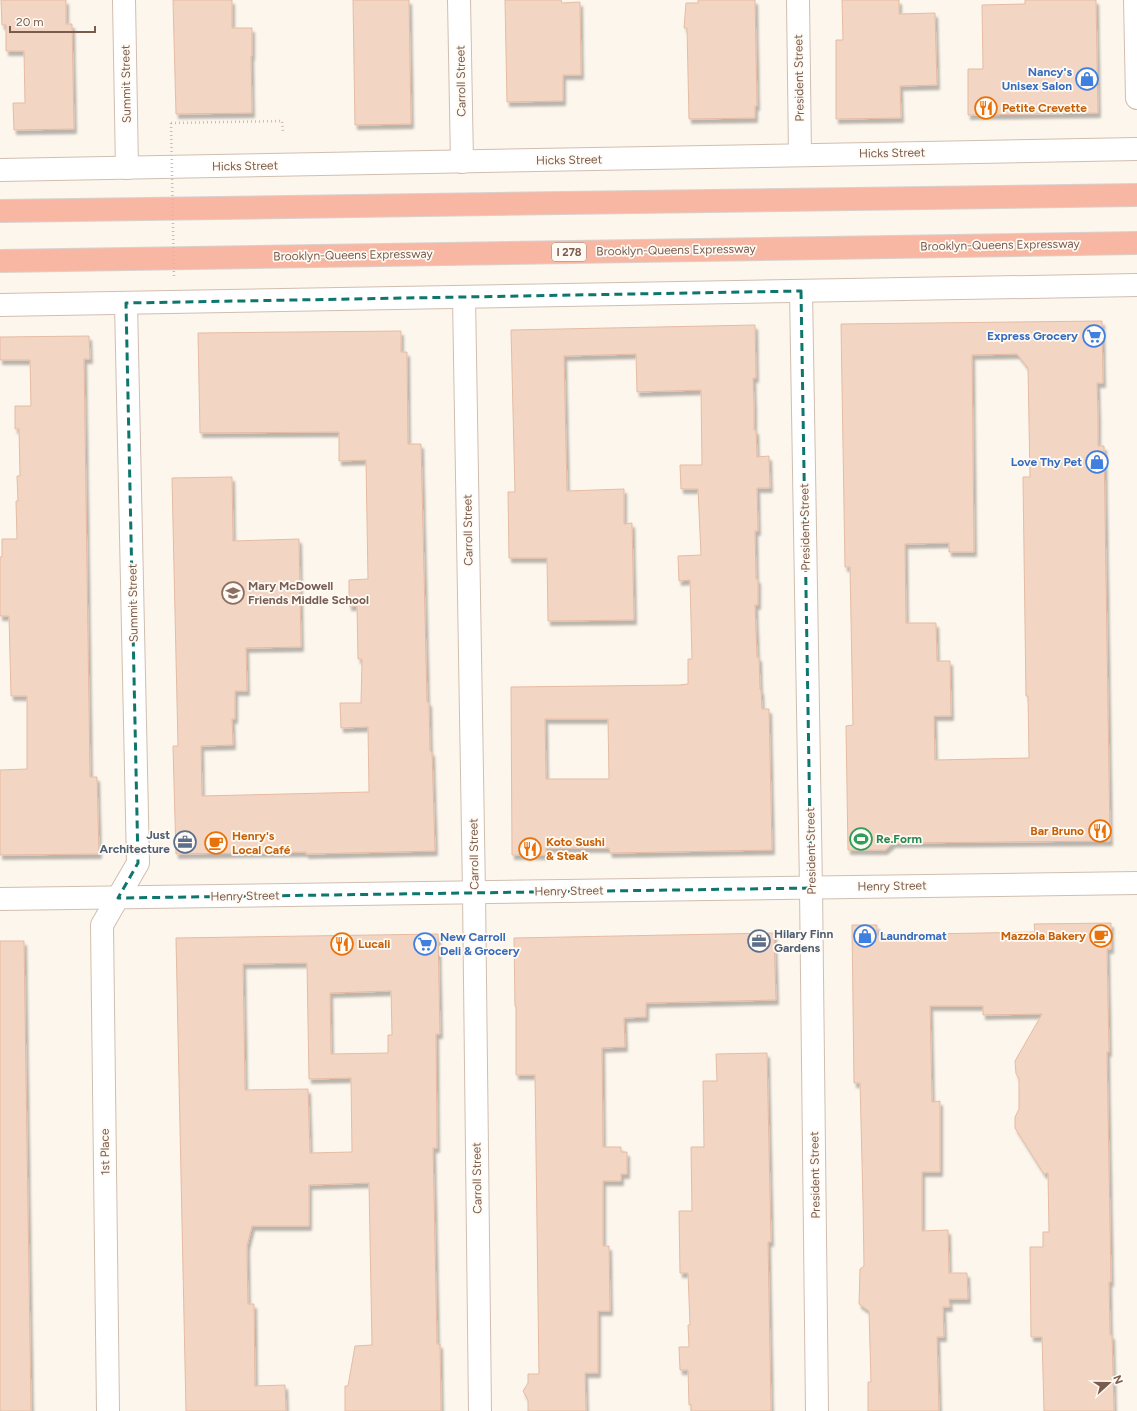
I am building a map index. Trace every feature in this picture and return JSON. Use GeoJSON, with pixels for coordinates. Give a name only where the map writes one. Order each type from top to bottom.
{"type":"FeatureCollection","features":[{"type":"Feature","properties":{"kind":"highway"},"geometry":{"type":"LineString","coordinates":[[0,211],[1137,195]]}},
{"type":"Feature","properties":{"kind":"highway","name":"Brooklyn-Queens Expressway"},"geometry":{"type":"LineString","coordinates":[[0,261],[1137,243]]}},
{"type":"Feature","properties":{"kind":"street","name":"Summit Street"},"geometry":{"type":"LineString","coordinates":[[124,0],[128,168]]}},
{"type":"Feature","properties":{"kind":"street","name":"Carroll Street"},"geometry":{"type":"LineString","coordinates":[[459,0],[462,162]]}},
{"type":"Feature","properties":{"kind":"street","name":"President Street"},"geometry":{"type":"LineString","coordinates":[[798,0],[800,155]]}},
{"type":"Feature","properties":{"kind":"street"},"geometry":{"type":"LineString","coordinates":[[1135,0],[1137,98]]}},
{"type":"Feature","properties":{"kind":"street","name":"Hicks Street"},"geometry":{"type":"LineString","coordinates":[[0,170],[1137,149]]}},
{"type":"Feature","properties":{"kind":"street"},"geometry":{"type":"LineString","coordinates":[[0,305],[1137,285]]}},
{"type":"Feature","properties":{"kind":"street","name":"President Street"},"geometry":{"type":"LineString","coordinates":[[800,291],[811,888],[817,1411]]}},
{"type":"Feature","properties":{"kind":"street","name":"Carroll Street"},"geometry":{"type":"LineString","coordinates":[[464,297],[474,893],[480,1411]]}},
{"type":"Feature","properties":{"kind":"street","name":"Summit Street"},"geometry":{"type":"LineString","coordinates":[[118,898],[138,863],[126,303]]}},
{"type":"Feature","properties":{"kind":"street","name":"Henry Street"},"geometry":{"type":"LineString","coordinates":[[0,900],[1137,883]]}},
{"type":"Feature","properties":{"kind":"street","name":"1st Place"},"geometry":{"type":"LineString","coordinates":[[108,1411],[102,925],[118,898]]}},
{"type":"Feature","properties":{"kind":"path"},"geometry":{"type":"LineString","coordinates":[[174,280],[171,123],[282,121],[283,132]]}},
{"type":"Feature","properties":{"kind":"highlighted area"},"geometry":{"type":"Polygon","coordinates":[[[801,291],[811,888],[118,898],[138,863],[126,303],[801,291]]]}},
{"type":"Feature","properties":{"kind":"building"},"geometry":{"type":"Polygon","coordinates":[[[1,0],[66,0],[66,24],[72,24],[74,129],[14,130],[13,103],[25,103],[24,51],[6,51],[6,25],[2,25],[1,0]]]}},
{"type":"Feature","properties":{"kind":"building"},"geometry":{"type":"Polygon","coordinates":[[[173,0],[232,0],[232,28],[252,28],[252,113],[176,114],[173,0]]]}},
{"type":"Feature","properties":{"kind":"building"},"geometry":{"type":"Polygon","coordinates":[[[353,0],[409,0],[411,124],[355,125],[353,0]]]}},
{"type":"Feature","properties":{"kind":"building"},"geometry":{"type":"Polygon","coordinates":[[[505,0],[561,0],[562,3],[580,2],[581,75],[563,75],[563,101],[507,102],[505,0]]]}},
{"type":"Feature","properties":{"kind":"building"},"geometry":{"type":"Polygon","coordinates":[[[698,0],[755,0],[757,106],[755,106],[755,118],[689,119],[687,28],[684,28],[686,3],[698,3],[698,0]]]}},
{"type":"Feature","properties":{"kind":"building"},"geometry":{"type":"Polygon","coordinates":[[[842,0],[899,0],[899,14],[935,13],[937,85],[900,86],[901,118],[836,119],[836,40],[843,40],[842,0]]]}},
{"type":"Feature","properties":{"kind":"building"},"geometry":{"type":"Polygon","coordinates":[[[1025,0],[1096,0],[1098,113],[968,115],[968,69],[983,69],[982,5],[1025,4],[1025,0]]]}},
{"type":"Feature","properties":{"kind":"building"},"geometry":{"type":"Polygon","coordinates":[[[1102,321],[1103,383],[1097,383],[1098,446],[1104,446],[1110,841],[893,843],[885,850],[848,850],[846,726],[853,725],[850,567],[845,567],[841,324],[1102,321]],[[1017,354],[972,355],[974,552],[949,552],[949,543],[905,544],[906,623],[936,623],[937,661],[950,661],[951,716],[934,716],[935,760],[1029,758],[1028,696],[1026,696],[1023,477],[1030,477],[1028,368],[1017,354]]]}},
{"type":"Feature","properties":{"kind":"building"},"geometry":{"type":"Polygon","coordinates":[[[755,325],[756,378],[753,378],[754,430],[756,430],[757,457],[769,456],[770,488],[757,488],[758,531],[755,531],[758,605],[755,605],[757,657],[759,657],[762,709],[769,709],[772,850],[610,853],[609,848],[546,848],[546,855],[512,855],[511,687],[688,684],[688,659],[692,659],[690,580],[679,581],[678,556],[701,555],[698,489],[681,489],[680,465],[702,465],[701,390],[637,392],[636,354],[564,356],[567,491],[624,489],[624,524],[632,523],[634,620],[548,621],[547,558],[509,558],[508,492],[515,492],[511,330],[755,325]],[[545,719],[546,779],[609,779],[608,719],[545,719]]]}},
{"type":"Feature","properties":{"kind":"building"},"geometry":{"type":"Polygon","coordinates":[[[401,331],[401,352],[407,352],[408,444],[421,444],[427,702],[429,702],[430,751],[432,752],[435,851],[306,854],[306,852],[176,854],[173,746],[178,746],[172,478],[232,477],[233,541],[299,539],[301,647],[246,648],[247,691],[235,691],[235,719],[232,719],[233,745],[201,746],[202,796],[369,792],[368,727],[341,728],[340,703],[361,703],[362,659],[358,659],[357,606],[349,606],[349,580],[368,579],[366,460],[339,461],[339,432],[200,433],[198,333],[401,331]]]}},
{"type":"Feature","properties":{"kind":"building"},"geometry":{"type":"Polygon","coordinates":[[[89,336],[90,359],[84,359],[90,777],[97,777],[99,854],[0,855],[0,770],[27,769],[27,696],[11,696],[9,616],[0,616],[0,557],[2,557],[2,539],[17,539],[17,476],[20,476],[19,429],[15,429],[15,406],[31,406],[30,360],[0,360],[0,337],[89,336]]]}},
{"type":"Feature","properties":{"kind":"building"},"geometry":{"type":"Polygon","coordinates":[[[1111,923],[1111,949],[1107,949],[1109,1052],[1107,1052],[1111,1282],[1109,1282],[1110,1335],[1112,1335],[1114,1411],[1044,1411],[1042,1337],[1031,1337],[1030,1247],[1043,1247],[1043,1232],[1049,1232],[1048,1173],[1044,1174],[1015,1128],[1015,1117],[1019,1109],[1019,1078],[1016,1074],[1015,1061],[1042,1014],[983,1015],[983,1006],[930,1006],[932,1102],[940,1101],[940,1172],[922,1172],[922,1231],[948,1230],[949,1273],[967,1273],[968,1299],[949,1299],[950,1307],[943,1307],[944,1337],[937,1337],[939,1411],[868,1411],[868,1382],[871,1382],[869,1311],[859,1304],[860,1269],[864,1266],[863,1202],[860,1083],[854,1083],[852,925],[877,925],[877,935],[1035,932],[1034,924],[1111,923]]]}},
{"type":"Feature","properties":{"kind":"building"},"geometry":{"type":"Polygon","coordinates":[[[774,933],[776,1000],[646,1003],[646,1017],[624,1018],[625,1047],[602,1048],[603,1147],[621,1147],[621,1152],[627,1152],[627,1174],[621,1174],[621,1181],[603,1181],[603,1246],[609,1246],[610,1311],[598,1311],[598,1373],[585,1373],[586,1411],[528,1411],[528,1400],[523,1391],[528,1383],[528,1374],[539,1374],[535,1075],[516,1075],[514,938],[774,933]]]}},
{"type":"Feature","properties":{"kind":"building"},"geometry":{"type":"Polygon","coordinates":[[[438,934],[440,1034],[436,1034],[437,1148],[433,1148],[437,1344],[440,1344],[441,1411],[345,1411],[345,1386],[348,1386],[355,1346],[372,1345],[369,1183],[309,1185],[309,1226],[252,1226],[247,1246],[247,1254],[248,1304],[254,1304],[255,1386],[285,1385],[286,1411],[186,1411],[176,938],[438,934]],[[307,963],[243,964],[245,1090],[308,1089],[310,1153],[352,1152],[351,1078],[309,1079],[307,963]],[[391,991],[330,993],[331,1054],[388,1053],[388,1035],[392,1035],[391,991]]]}},
{"type":"Feature","properties":{"kind":"building"},"geometry":{"type":"Polygon","coordinates":[[[0,941],[24,941],[31,1411],[0,1411],[0,941]]]}},
{"type":"Feature","properties":{"kind":"building"},"geometry":{"type":"Polygon","coordinates":[[[767,1053],[771,1242],[768,1242],[771,1411],[691,1411],[691,1404],[689,1405],[688,1370],[680,1370],[679,1347],[689,1347],[688,1325],[690,1325],[688,1273],[680,1273],[679,1211],[692,1211],[691,1147],[704,1147],[703,1081],[717,1081],[716,1054],[767,1053]]]}},
{"type":"Feature","properties":{"kind":"place","name":"Nancy's Unisex Salon"},"geometry":{"type":"Point","coordinates":[1087,79]}},
{"type":"Feature","properties":{"kind":"place","name":"Petite Crevette"},"geometry":{"type":"Point","coordinates":[986,108]}},
{"type":"Feature","properties":{"kind":"place","name":"Express Grocery"},"geometry":{"type":"Point","coordinates":[1094,336]}},
{"type":"Feature","properties":{"kind":"place","name":"Love Thy Pet"},"geometry":{"type":"Point","coordinates":[1097,462]}},
{"type":"Feature","properties":{"kind":"place","name":"Mary McDowell Friends Middle School"},"geometry":{"type":"Point","coordinates":[233,593]}},
{"type":"Feature","properties":{"kind":"place","name":"Bar Bruno"},"geometry":{"type":"Point","coordinates":[1100,831]}},
{"type":"Feature","properties":{"kind":"place","name":"Re.Form"},"geometry":{"type":"Point","coordinates":[861,839]}},
{"type":"Feature","properties":{"kind":"place","name":"Just Architecture"},"geometry":{"type":"Point","coordinates":[185,842]}},
{"type":"Feature","properties":{"kind":"place","name":"Henry's Local Café"},"geometry":{"type":"Point","coordinates":[216,843]}},
{"type":"Feature","properties":{"kind":"place","name":"Koto Sushi & Steak"},"geometry":{"type":"Point","coordinates":[530,849]}},
{"type":"Feature","properties":{"kind":"place","name":"Laundromat"},"geometry":{"type":"Point","coordinates":[865,936]}},
{"type":"Feature","properties":{"kind":"place","name":"Mazzola Bakery"},"geometry":{"type":"Point","coordinates":[1101,936]}},
{"type":"Feature","properties":{"kind":"place","name":"Hilary Finn Gardens"},"geometry":{"type":"Point","coordinates":[759,941]}},
{"type":"Feature","properties":{"kind":"place","name":"Lucali"},"geometry":{"type":"Point","coordinates":[342,944]}},
{"type":"Feature","properties":{"kind":"place","name":"New Carroll Deli & Grocery"},"geometry":{"type":"Point","coordinates":[425,944]}}]}
